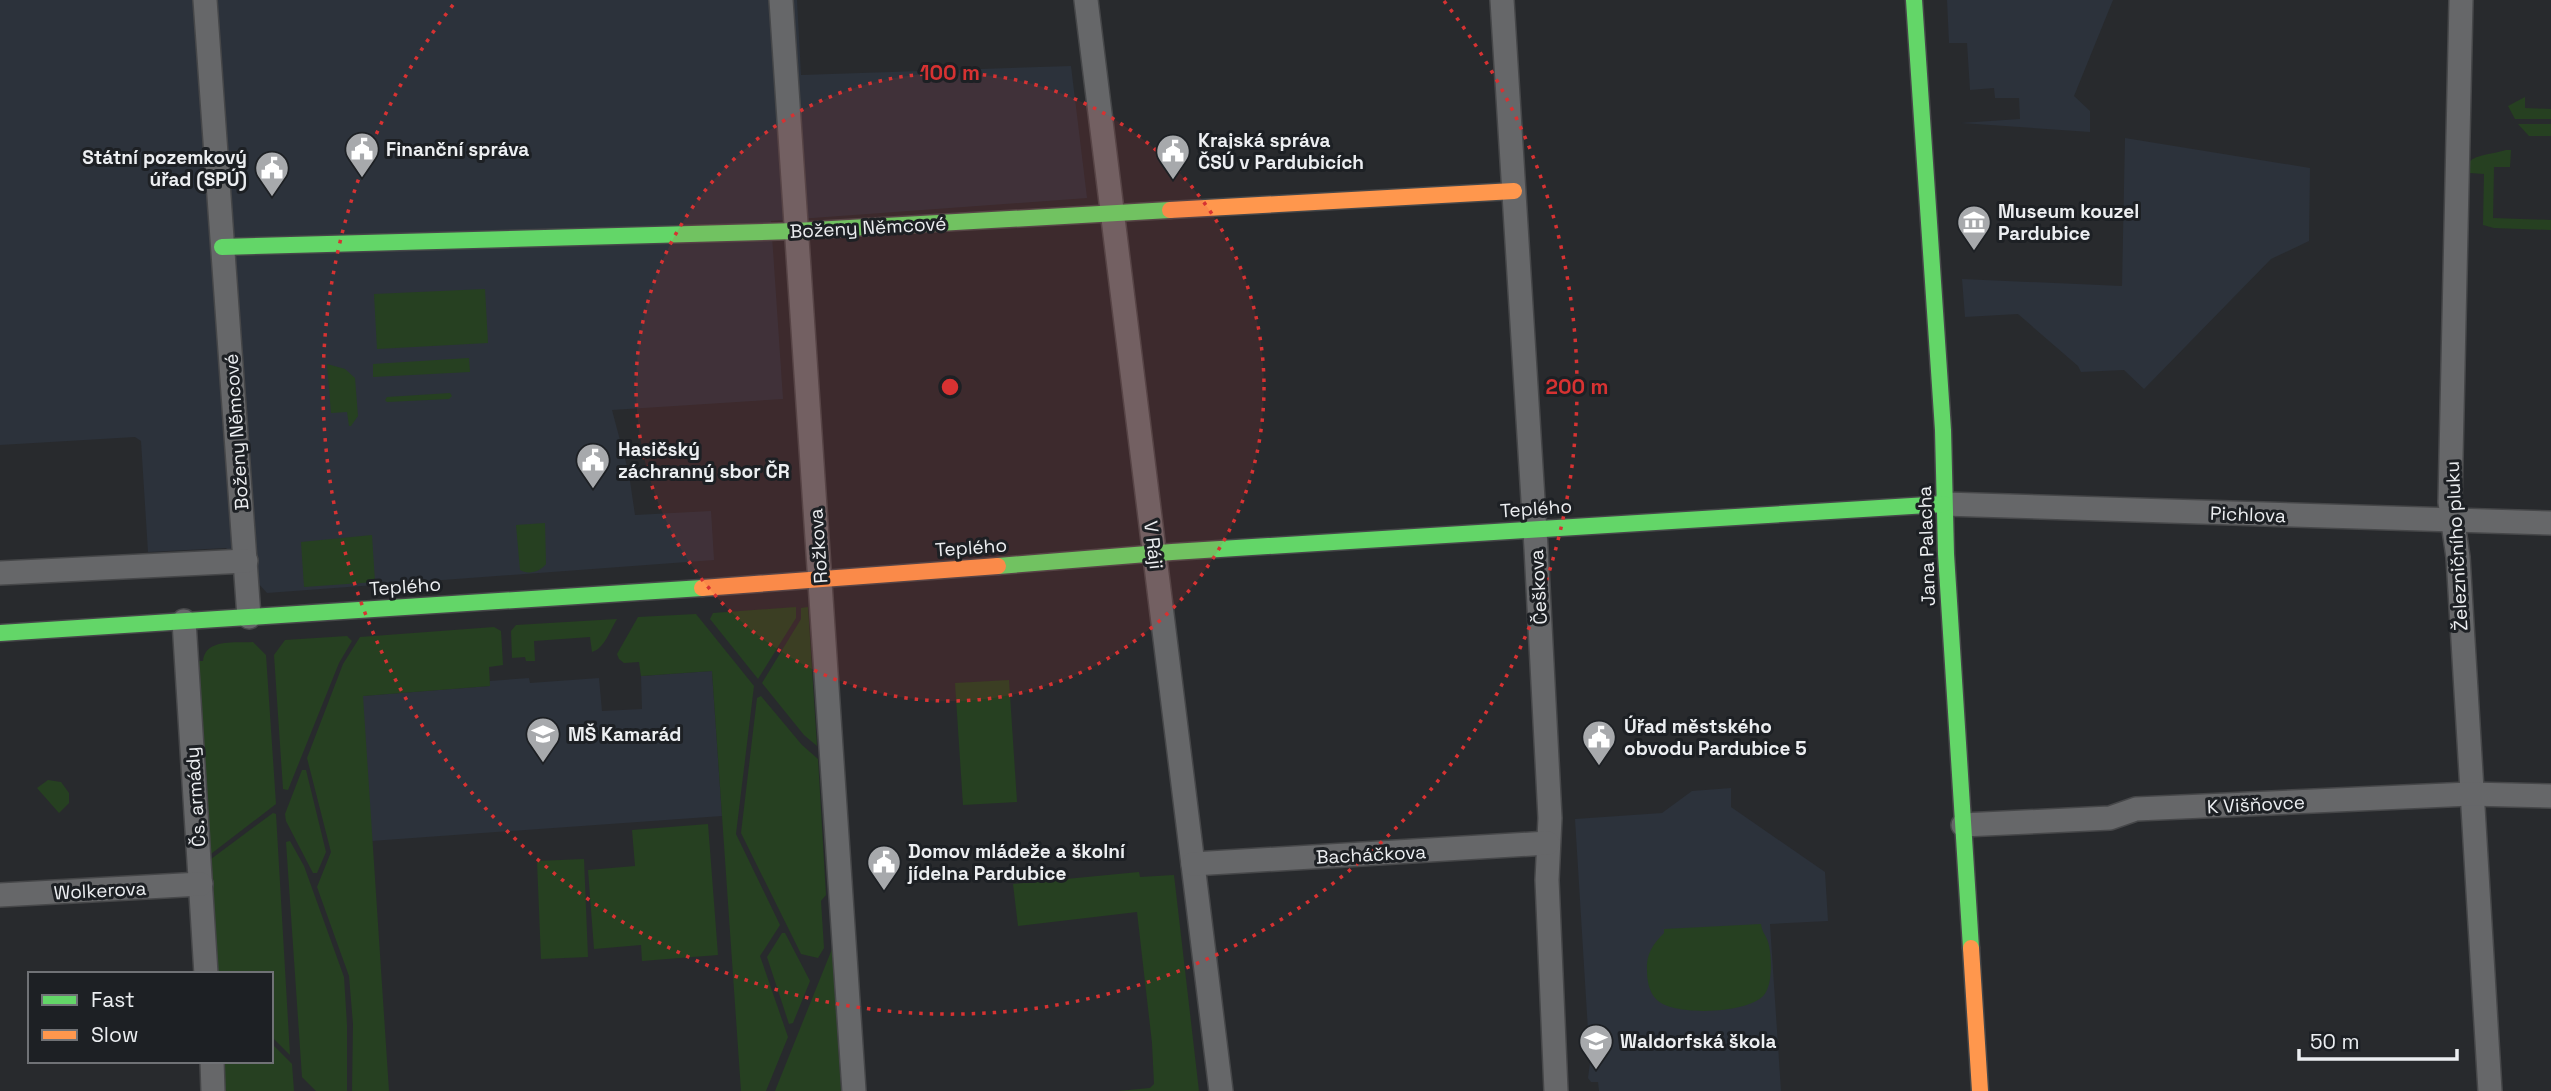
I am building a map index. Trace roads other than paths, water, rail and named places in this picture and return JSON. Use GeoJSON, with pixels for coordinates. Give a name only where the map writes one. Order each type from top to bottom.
{"type":"FeatureCollection","features":[{"type":"Feature","properties":{"kind":"main road","name":"Jana Palacha"},"geometry":{"type":"LineString","coordinates":[[1914,0],[1943,430],[1944,504],[1980,1091]]}},
{"type":"Feature","properties":{"kind":"main road","name":"Boženy Němcové"},"geometry":{"type":"LineString","coordinates":[[222,247],[796,231],[1514,191]]}},
{"type":"Feature","properties":{"kind":"main road","name":"Teplého"},"geometry":{"type":"LineString","coordinates":[[0,633],[820,580],[1154,554],[1944,504]]}},
{"type":"Feature","properties":{"kind":"street","name":"Boženy Němcové"},"geometry":{"type":"LineString","coordinates":[[205,0],[249,617]]}},
{"type":"Feature","properties":{"kind":"street","name":"Rožkova"},"geometry":{"type":"LineString","coordinates":[[781,0],[854,1091]]}},
{"type":"Feature","properties":{"kind":"street","name":"V Ráji"},"geometry":{"type":"LineString","coordinates":[[1086,0],[1221,1091]]}},
{"type":"Feature","properties":{"kind":"street","name":"Češkova"},"geometry":{"type":"LineString","coordinates":[[1502,0],[1550,818],[1547,880],[1556,1091]]}},
{"type":"Feature","properties":{"kind":"street","name":"Železničního pluku"},"geometry":{"type":"LineString","coordinates":[[2461,0],[2451,520],[2458,557],[2470,794],[2490,1091]]}},
{"type":"Feature","properties":{"kind":"street","name":"Pichlova"},"geometry":{"type":"LineString","coordinates":[[1944,504],[2551,523]]}},
{"type":"Feature","properties":{"kind":"street"},"geometry":{"type":"LineString","coordinates":[[0,573],[246,561]]}},
{"type":"Feature","properties":{"kind":"street","name":"Čs. armády"},"geometry":{"type":"LineString","coordinates":[[184,621],[206,972]]}},
{"type":"Feature","properties":{"kind":"street","name":"K Višňovce"},"geometry":{"type":"LineString","coordinates":[[1963,825],[2110,818],[2136,809],[2470,794],[2551,796]]}},
{"type":"Feature","properties":{"kind":"street","name":"Bacháčkova"},"geometry":{"type":"LineString","coordinates":[[1193,864],[1548,844]]}},
{"type":"Feature","properties":{"kind":"street","name":"Wolkerova"},"geometry":{"type":"LineString","coordinates":[[0,895],[201,884]]}},
{"type":"Feature","properties":{"kind":"street"},"geometry":{"type":"LineString","coordinates":[[212,1063],[214,1091]]}},
{"type":"Feature","properties":{"kind":"place","name":"Finanční správa"},"geometry":{"type":"Point","coordinates":[362,179]}},
{"type":"Feature","properties":{"kind":"place","name":"Krajská správa ČSÚ v Pardubicích"},"geometry":{"type":"Point","coordinates":[1173,181]}},
{"type":"Feature","properties":{"kind":"place","name":"Státní pozemkový úřad (SPÚ)"},"geometry":{"type":"Point","coordinates":[272,198]}},
{"type":"Feature","properties":{"kind":"place","name":"Museum kouzel Pardubice"},"geometry":{"type":"Point","coordinates":[1974,252]}},
{"type":"Feature","properties":{"kind":"place","name":"Hasičský záchranný sbor ČR"},"geometry":{"type":"Point","coordinates":[593,490]}},
{"type":"Feature","properties":{"kind":"place","name":"MŠ Kamarád"},"geometry":{"type":"Point","coordinates":[543,764]}},
{"type":"Feature","properties":{"kind":"place","name":"Úřad městského obvodu Pardubice 5"},"geometry":{"type":"Point","coordinates":[1599,767]}},
{"type":"Feature","properties":{"kind":"place","name":"Domov mládeže a školní jídelna Pardubice"},"geometry":{"type":"Point","coordinates":[884,892]}},
{"type":"Feature","properties":{"kind":"place","name":"Waldorfská škola"},"geometry":{"type":"Point","coordinates":[1596,1071]}}]}
